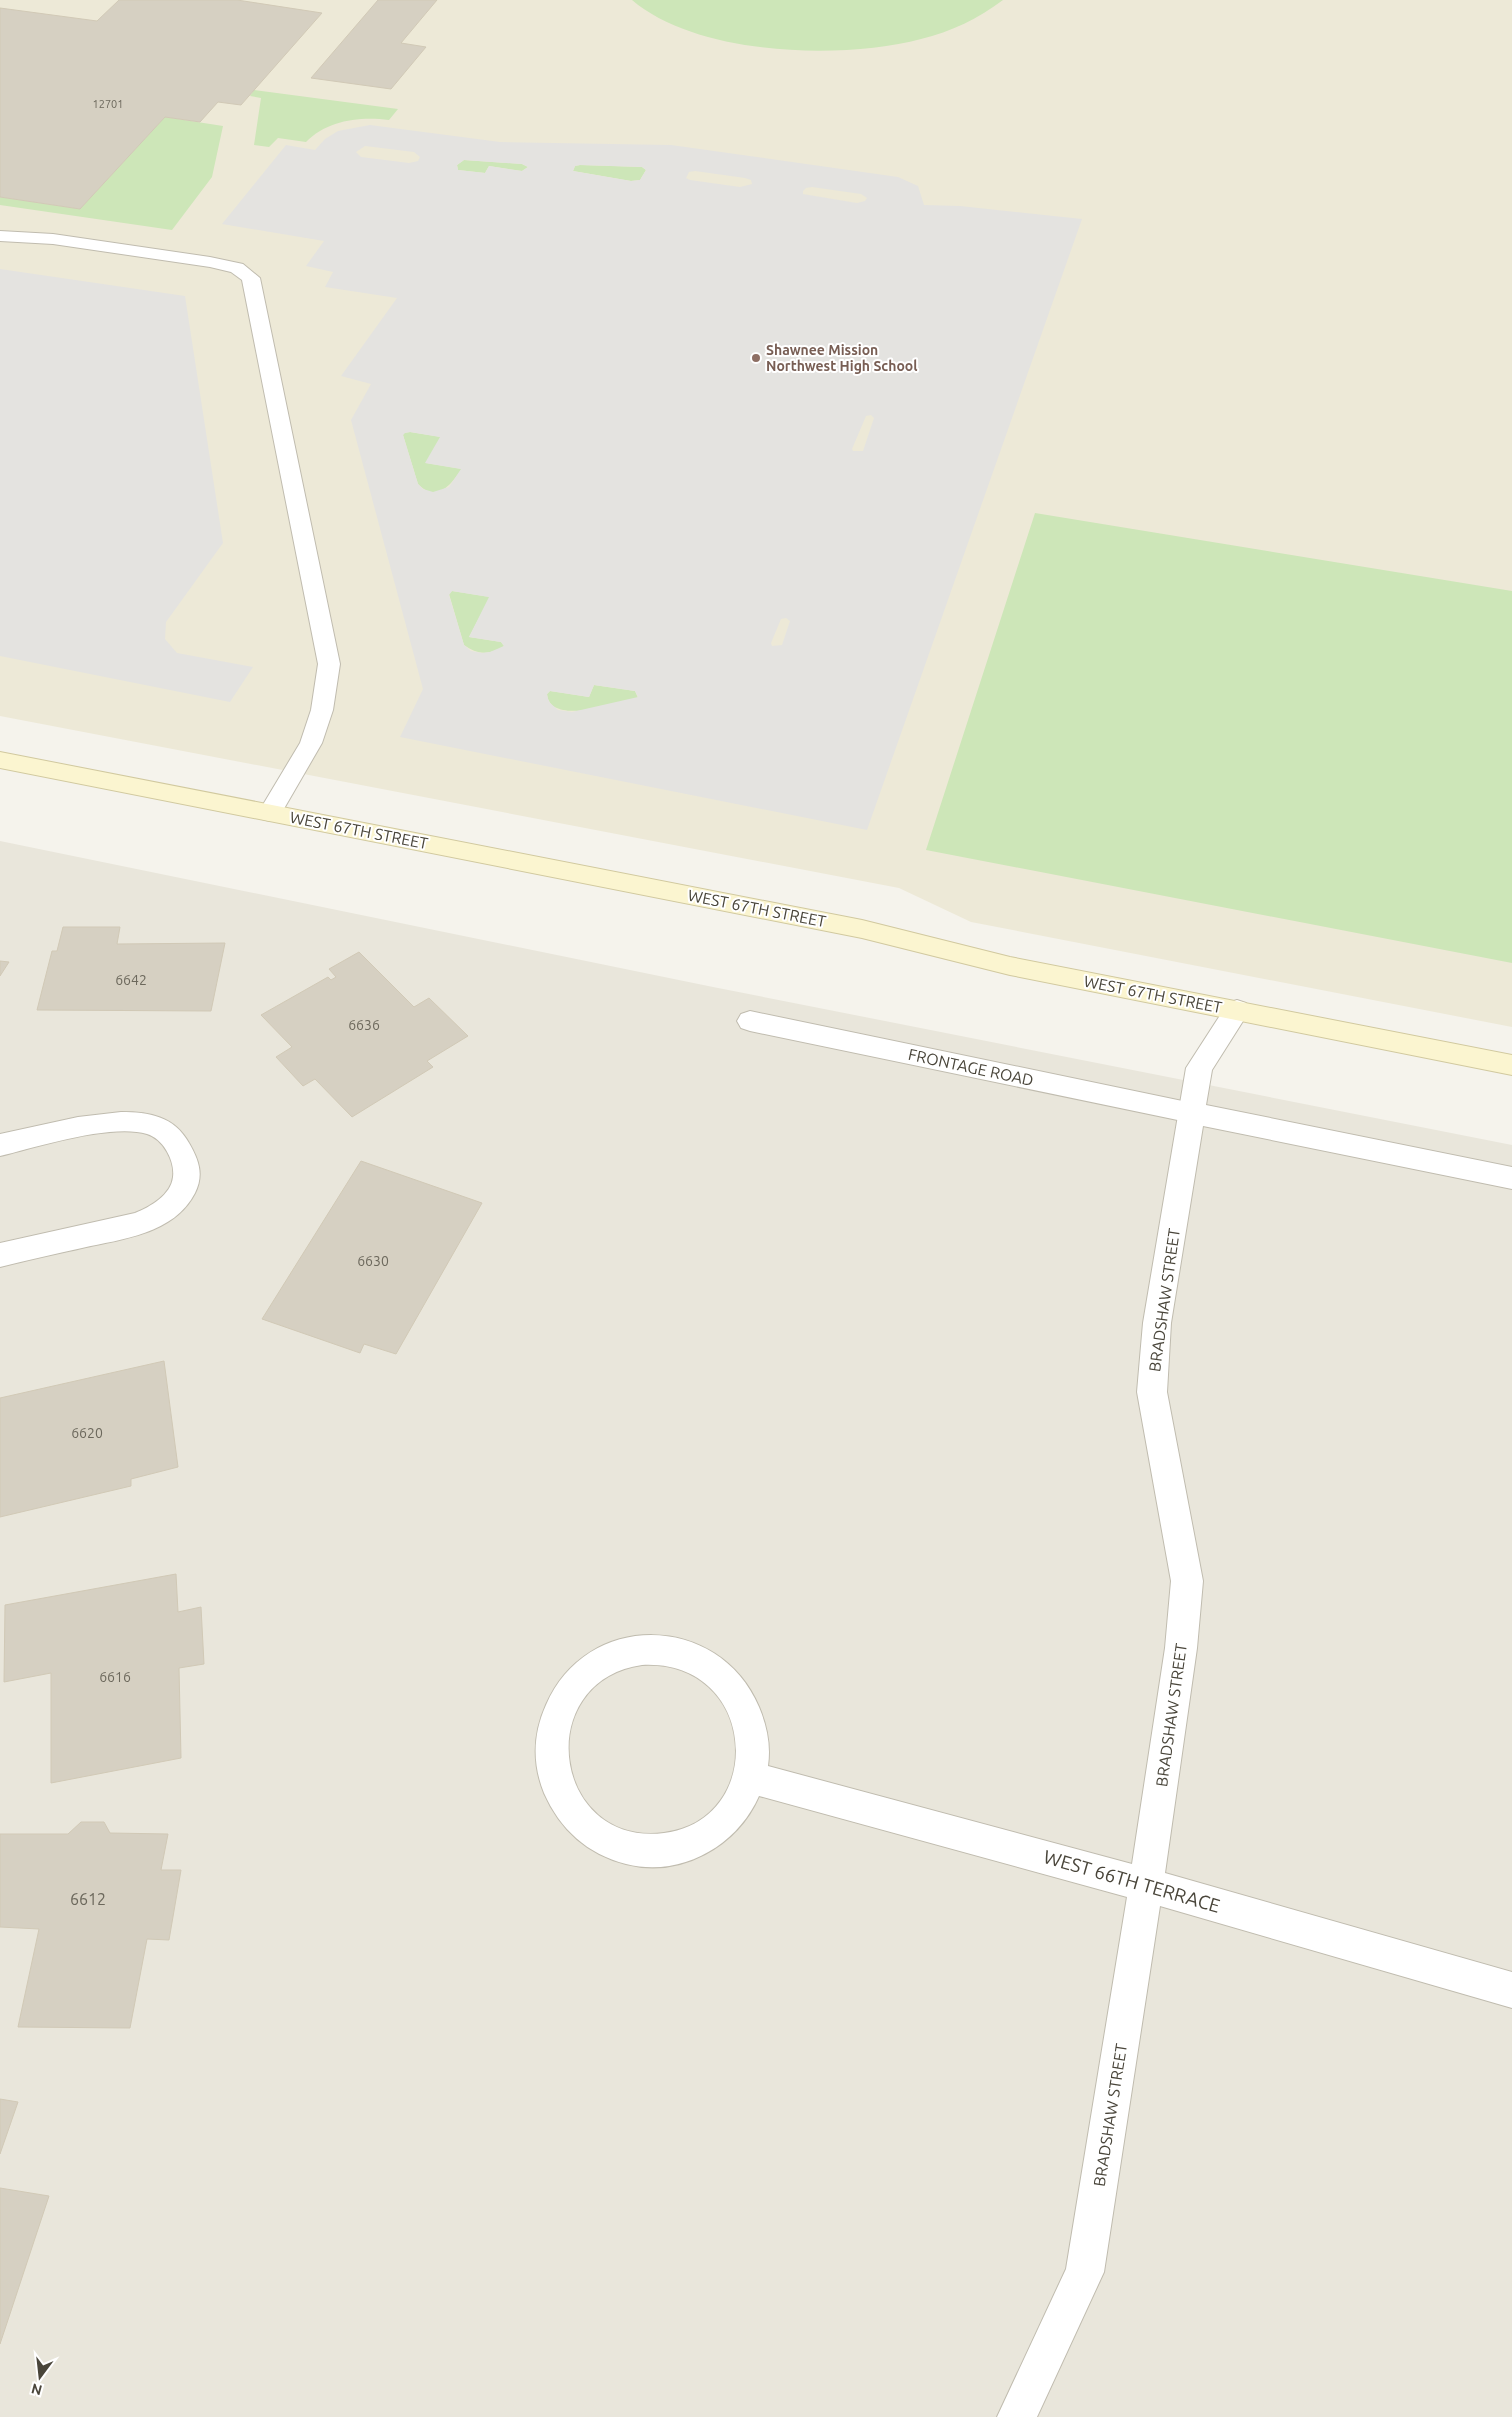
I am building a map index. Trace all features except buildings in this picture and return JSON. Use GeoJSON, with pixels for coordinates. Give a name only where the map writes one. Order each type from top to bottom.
{"type":"FeatureCollection","features":[{"type":"Feature","properties":{"kind":"street"},"geometry":{"type":"LineString","coordinates":[[0,236],[53,239],[210,262],[237,268],[251,278],[329,664],[322,710],[312,743],[270,813]]}},
{"type":"Feature","properties":{"kind":"street","name":"WEST 67TH STREET"},"geometry":{"type":"LineString","coordinates":[[0,760],[862,929],[1010,966],[1512,1064]]}},
{"type":"Feature","properties":{"kind":"street","name":"BRADSHAW STREET"},"geometry":{"type":"LineString","coordinates":[[1017,2417],[1085,2272],[1146,1885],[1181,1648],[1186,1581],[1152,1392],[1157,1323],[1199,1068],[1237,1010]]}},
{"type":"Feature","properties":{"kind":"street","name":"FRONTAGE ROAD"},"geometry":{"type":"LineString","coordinates":[[750,1021],[1192,1113]]}},
{"type":"Feature","properties":{"kind":"street"},"geometry":{"type":"LineString","coordinates":[[1192,1113],[1512,1178]]}},
{"type":"Feature","properties":{"kind":"street"},"geometry":{"type":"LineString","coordinates":[[0,1144],[85,1126],[133,1122],[154,1125],[168,1136],[181,1151],[187,1170],[185,1189],[164,1210],[148,1218],[133,1224],[0,1255]]}},
{"type":"Feature","properties":{"kind":"street"},"geometry":{"type":"LineString","coordinates":[[639,1651],[673,1652],[704,1663],[731,1683],[748,1710],[755,1743],[750,1777],[736,1807],[711,1830],[680,1846],[646,1850],[612,1844],[584,1826],[562,1802],[550,1772],[550,1740],[559,1708],[579,1682],[606,1662],[639,1651]]}},
{"type":"Feature","properties":{"kind":"street","name":"WEST 66TH TERRACE"},"geometry":{"type":"LineString","coordinates":[[750,1777],[1146,1885],[1512,1990]]}},
{"type":"Feature","properties":{"kind":"shaded area","name":"Shawnee Mission Northwest High School"},"geometry":{"type":"Polygon","coordinates":[[[0,0],[1512,0],[1512,1027],[971,922],[899,888],[0,716],[0,0]]]}},
{"type":"Feature","properties":{"kind":"shaded area"},"geometry":{"type":"Polygon","coordinates":[[[370,125],[500,142],[671,145],[898,177],[918,186],[924,205],[960,206],[1082,219],[867,830],[400,737],[423,689],[351,420],[371,384],[341,376],[397,298],[325,287],[333,272],[306,266],[324,241],[222,224],[286,145],[315,150],[325,139],[338,131],[370,125]],[[365,146],[356,152],[361,157],[409,163],[418,161],[420,157],[414,152],[365,146]],[[464,160],[457,165],[458,170],[485,173],[489,166],[522,171],[528,167],[522,164],[464,160]],[[580,165],[575,166],[573,171],[631,181],[640,180],[646,170],[642,167],[580,165]],[[695,171],[689,172],[686,178],[740,187],[752,184],[751,180],[745,178],[695,171]],[[812,187],[806,188],[803,194],[857,203],[865,201],[867,198],[861,194],[812,187]],[[871,415],[866,416],[852,449],[853,451],[863,451],[874,418],[871,415]],[[410,432],[403,435],[418,484],[423,489],[433,492],[449,487],[461,469],[425,463],[440,437],[410,432]],[[452,591],[449,595],[464,645],[471,651],[482,653],[504,646],[501,642],[469,637],[489,597],[452,591]],[[786,618],[781,619],[771,643],[772,646],[782,645],[790,621],[786,618]],[[594,685],[589,697],[550,691],[547,694],[550,703],[558,710],[572,712],[638,697],[635,691],[594,685]]]}},
{"type":"Feature","properties":{"kind":"shaded area"},"geometry":{"type":"Polygon","coordinates":[[[0,269],[185,296],[223,543],[166,622],[165,639],[177,653],[253,667],[230,702],[0,656],[0,269]]]}},
{"type":"Feature","properties":{"kind":"shaded area"},"geometry":{"type":"Polygon","coordinates":[[[0,841],[713,987],[1512,1145],[1512,2417],[0,2417],[0,841]]]}},
{"type":"Feature","properties":{"kind":"green space"},"geometry":{"type":"Polygon","coordinates":[[[632,0],[1003,0],[964,24],[921,39],[888,46],[851,50],[812,51],[771,48],[731,42],[694,33],[660,19],[632,0]]]}},
{"type":"Feature","properties":{"kind":"green space"},"geometry":{"type":"Polygon","coordinates":[[[254,90],[398,109],[389,120],[356,119],[345,121],[324,129],[306,142],[278,138],[269,147],[254,145],[261,98],[250,96],[254,90]]]}},
{"type":"Feature","properties":{"kind":"green space"},"geometry":{"type":"Polygon","coordinates":[[[165,117],[223,126],[212,177],[172,230],[0,205],[0,197],[80,209],[165,117]]]}},
{"type":"Feature","properties":{"kind":"green space"},"geometry":{"type":"Polygon","coordinates":[[[464,160],[522,164],[528,167],[522,171],[489,166],[485,173],[458,170],[457,165],[464,160]]]}},
{"type":"Feature","properties":{"kind":"green space"},"geometry":{"type":"Polygon","coordinates":[[[575,166],[642,167],[646,170],[640,180],[631,181],[573,171],[575,166]]]}},
{"type":"Feature","properties":{"kind":"green space"},"geometry":{"type":"Polygon","coordinates":[[[410,432],[441,437],[426,463],[462,469],[443,490],[431,492],[418,484],[403,435],[410,432]]]}},
{"type":"Feature","properties":{"kind":"green space"},"geometry":{"type":"Polygon","coordinates":[[[1035,513],[1512,591],[1512,963],[926,850],[1035,513]]]}},
{"type":"Feature","properties":{"kind":"green space"},"geometry":{"type":"Polygon","coordinates":[[[452,591],[490,597],[469,637],[501,642],[504,646],[484,653],[474,651],[464,645],[449,594],[452,591]]]}},
{"type":"Feature","properties":{"kind":"green space"},"geometry":{"type":"Polygon","coordinates":[[[594,685],[635,691],[638,698],[586,710],[572,711],[560,709],[551,704],[547,694],[550,691],[589,697],[594,685]]]}},
{"type":"Feature","properties":{"kind":"place","name":"Shawnee Mission Northwest High School"},"geometry":{"type":"Point","coordinates":[756,358]}}]}
